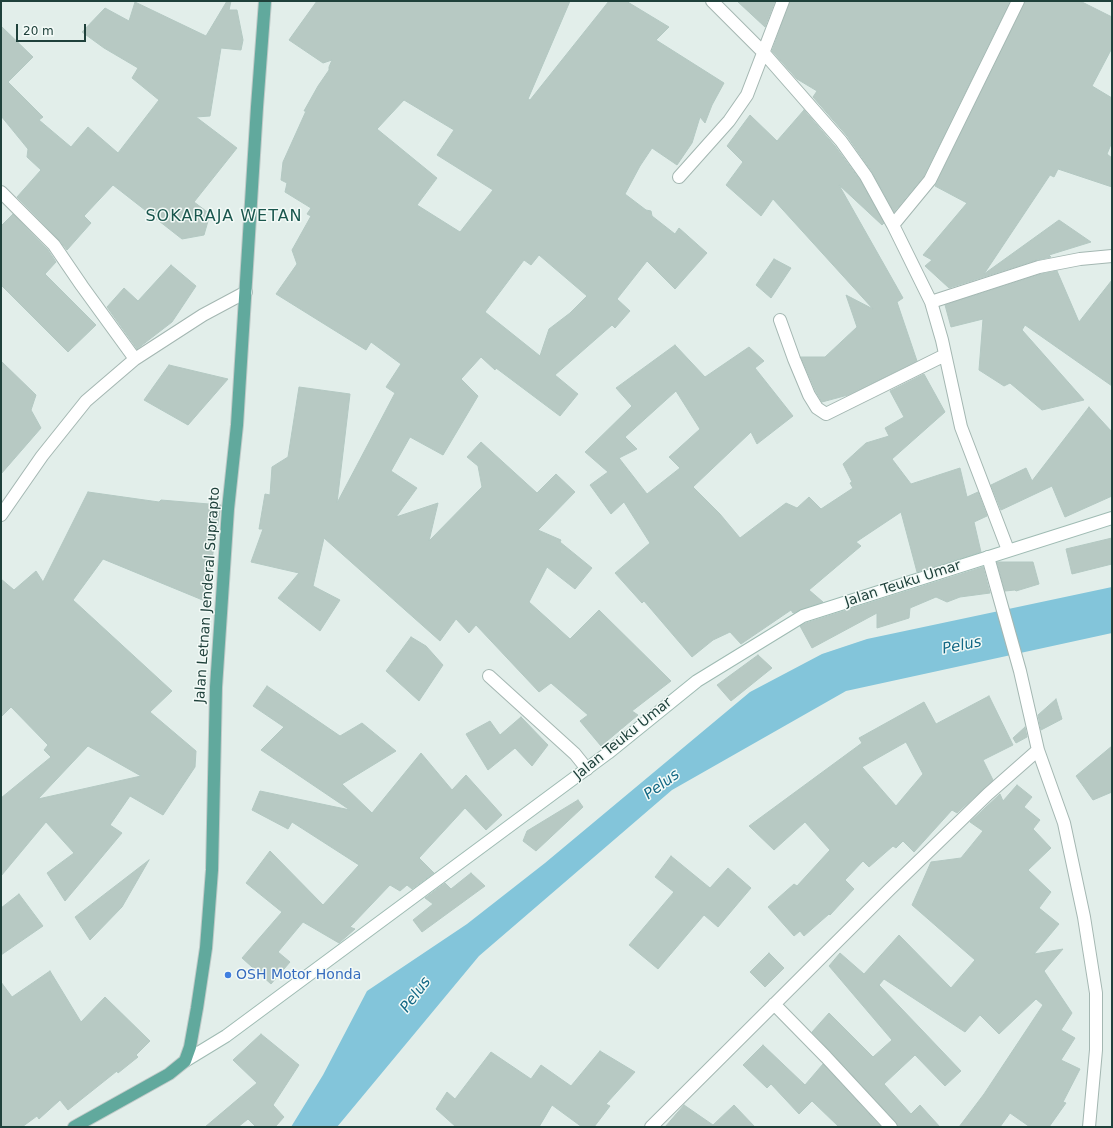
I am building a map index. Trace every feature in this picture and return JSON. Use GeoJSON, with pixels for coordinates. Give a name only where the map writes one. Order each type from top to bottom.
{"type":"FeatureCollection","features":[{"type":"Feature","properties":{"kind":"main road","name":"Jalan Letnan Jenderal Suprapto"},"geometry":{"type":"LineString","coordinates":[[185,1061],[190,1047],[198,1008],[206,948],[211,885],[215,779],[216,687],[228,510],[237,425],[265,1]]}},
{"type":"Feature","properties":{"kind":"main road"},"geometry":{"type":"LineString","coordinates":[[74,1127],[170,1074],[185,1061]]}},
{"type":"Feature","properties":{"kind":"street"},"geometry":{"type":"LineString","coordinates":[[712,1],[763,52],[841,141],[866,176],[893,226],[931,302],[945,355],[961,427],[1008,550]]}},
{"type":"Feature","properties":{"kind":"street"},"geometry":{"type":"LineString","coordinates":[[679,178],[729,121],[747,95],[783,1]]}},
{"type":"Feature","properties":{"kind":"street"},"geometry":{"type":"LineString","coordinates":[[893,226],[930,180],[1018,1]]}},
{"type":"Feature","properties":{"kind":"street"},"geometry":{"type":"LineString","coordinates":[[1,192],[54,245],[135,359]]}},
{"type":"Feature","properties":{"kind":"street"},"geometry":{"type":"LineString","coordinates":[[931,302],[1039,266],[1111,253]]}},
{"type":"Feature","properties":{"kind":"street"},"geometry":{"type":"LineString","coordinates":[[1,515],[42,456],[86,401],[135,359],[203,315],[246,292]]}},
{"type":"Feature","properties":{"kind":"street"},"geometry":{"type":"LineString","coordinates":[[780,320],[809,396],[817,408],[826,414],[945,355]]}},
{"type":"Feature","properties":{"kind":"street","name":"Jalan Teuku Umar"},"geometry":{"type":"LineString","coordinates":[[185,1061],[226,1036],[587,769],[696,681],[803,616],[1112,518]]}},
{"type":"Feature","properties":{"kind":"street"},"geometry":{"type":"LineString","coordinates":[[988,557],[1020,672],[1038,750],[1064,823],[1084,917],[1096,993],[1096,1050],[1089,1127]]}},
{"type":"Feature","properties":{"kind":"street"},"geometry":{"type":"LineString","coordinates":[[489,676],[575,754],[587,769]]}},
{"type":"Feature","properties":{"kind":"street"},"geometry":{"type":"LineString","coordinates":[[651,1127],[890,889],[988,794],[1038,750]]}},
{"type":"Feature","properties":{"kind":"street"},"geometry":{"type":"LineString","coordinates":[[774,1004],[891,1127]]}},
{"type":"Feature","properties":{"kind":"water","name":"Pelus"},"geometry":{"type":"Polygon","coordinates":[[[1112,587],[1112,633],[846,691],[672,790],[479,956],[337,1127],[291,1127],[323,1075],[367,991],[467,924],[545,863],[750,692],[822,654],[867,639],[1112,587]]]}},
{"type":"Feature","properties":{"kind":"building"},"geometry":{"type":"Polygon","coordinates":[[[227,1],[231,1],[229,10],[237,10],[243,40],[241,50],[221,48],[210,116],[196,117],[237,148],[194,202],[210,214],[204,235],[182,239],[113,185],[84,216],[91,223],[67,250],[17,197],[41,170],[27,157],[28,149],[1,116],[1,26],[33,57],[8,82],[43,117],[39,120],[71,147],[88,127],[118,153],[159,100],[132,78],[138,68],[104,48],[82,32],[105,8],[129,21],[135,2],[206,36],[227,1]]]}},
{"type":"Feature","properties":{"kind":"building"},"geometry":{"type":"Polygon","coordinates":[[[317,1],[570,1],[528,99],[530,100],[609,1],[626,1],[669,27],[656,40],[724,83],[712,105],[705,123],[700,117],[692,143],[677,165],[652,148],[640,166],[625,194],[646,210],[651,211],[652,216],[675,234],[679,228],[707,253],[675,289],[647,261],[617,299],[630,311],[615,328],[612,325],[555,375],[578,394],[560,416],[496,368],[495,370],[481,357],[461,379],[478,396],[443,455],[410,437],[391,471],[417,488],[396,517],[438,503],[429,541],[482,487],[478,466],[467,457],[481,442],[537,493],[556,474],[575,492],[538,530],[561,540],[560,542],[592,568],[575,589],[547,567],[529,602],[570,639],[599,610],[671,681],[632,711],[638,715],[601,746],[580,721],[588,715],[551,683],[539,692],[476,625],[469,633],[456,619],[440,641],[324,538],[313,586],[340,600],[320,631],[278,598],[299,573],[251,562],[263,529],[259,529],[265,494],[270,495],[272,467],[288,457],[299,387],[350,394],[337,503],[395,393],[386,387],[401,364],[371,342],[366,350],[276,294],[297,264],[292,250],[311,216],[307,214],[311,208],[285,192],[287,183],[281,180],[283,162],[306,111],[304,111],[329,70],[332,60],[323,63],[289,40],[317,1]],[[404,100],[377,129],[437,178],[417,205],[460,232],[493,190],[437,155],[454,130],[404,100]],[[539,255],[531,265],[524,260],[485,312],[540,356],[549,329],[570,313],[587,296],[539,255]]]}},
{"type":"Feature","properties":{"kind":"building"},"geometry":{"type":"Polygon","coordinates":[[[737,1],[775,1],[765,27],[737,1]]]}},
{"type":"Feature","properties":{"kind":"building"},"geometry":{"type":"Polygon","coordinates":[[[790,1],[1010,1],[924,176],[894,212],[872,172],[847,136],[813,97],[817,91],[797,79],[772,51],[790,1]]]}},
{"type":"Feature","properties":{"kind":"building"},"geometry":{"type":"Polygon","coordinates":[[[1025,1],[1080,1],[1112,17],[1112,48],[1092,86],[1112,98],[1112,142],[1107,154],[1112,158],[1112,187],[1058,169],[1054,177],[1050,175],[984,274],[1059,220],[1091,242],[1049,255],[1051,257],[1037,260],[949,288],[925,266],[932,260],[923,255],[967,203],[935,186],[1025,1]]]}},
{"type":"Feature","properties":{"kind":"building"},"geometry":{"type":"Polygon","coordinates":[[[804,110],[835,146],[860,180],[884,223],[882,225],[839,185],[903,298],[897,302],[917,361],[848,395],[822,402],[816,392],[801,357],[825,357],[857,327],[846,295],[873,309],[773,199],[761,216],[726,185],[743,162],[727,146],[750,115],[777,141],[804,110]]]}},
{"type":"Feature","properties":{"kind":"building"},"geometry":{"type":"Polygon","coordinates":[[[13,214],[48,250],[56,262],[45,274],[96,325],[68,352],[1,285],[1,226],[13,214]]]}},
{"type":"Feature","properties":{"kind":"building"},"geometry":{"type":"Polygon","coordinates":[[[774,259],[791,268],[771,298],[756,285],[774,259]]]}},
{"type":"Feature","properties":{"kind":"building"},"geometry":{"type":"Polygon","coordinates":[[[171,265],[196,286],[172,322],[137,349],[107,307],[124,288],[138,301],[171,265]]]}},
{"type":"Feature","properties":{"kind":"building"},"geometry":{"type":"Polygon","coordinates":[[[1057,271],[1079,322],[1112,280],[1112,386],[1025,325],[1022,330],[1084,400],[1042,410],[1010,383],[1004,386],[979,370],[983,319],[951,327],[945,305],[1041,274],[1057,271]]]}},
{"type":"Feature","properties":{"kind":"building"},"geometry":{"type":"Polygon","coordinates":[[[675,345],[705,377],[749,347],[764,361],[755,368],[793,416],[757,444],[751,432],[693,487],[720,514],[740,538],[786,503],[797,508],[809,497],[821,509],[853,488],[850,483],[852,482],[843,464],[866,443],[889,436],[885,428],[904,417],[890,391],[924,374],[945,412],[892,459],[911,484],[960,468],[967,497],[978,492],[987,516],[974,522],[981,552],[917,572],[901,512],[856,542],[861,546],[809,590],[823,602],[793,613],[791,610],[741,644],[730,632],[713,640],[692,657],[644,601],[642,603],[615,573],[650,543],[624,502],[611,514],[590,485],[608,472],[585,452],[632,406],[616,388],[675,345]],[[676,391],[625,437],[637,449],[619,458],[647,494],[680,468],[669,457],[700,429],[676,391]]]}},
{"type":"Feature","properties":{"kind":"building"},"geometry":{"type":"Polygon","coordinates":[[[1,361],[36,395],[31,410],[41,428],[1,474],[1,361]]]}},
{"type":"Feature","properties":{"kind":"building"},"geometry":{"type":"Polygon","coordinates":[[[169,365],[228,379],[188,425],[144,400],[169,365]]]}},
{"type":"Feature","properties":{"kind":"building"},"geometry":{"type":"Polygon","coordinates":[[[1089,407],[1112,432],[1112,496],[1065,517],[1052,486],[1001,510],[991,485],[1026,468],[1032,481],[1089,407]]]}},
{"type":"Feature","properties":{"kind":"building"},"geometry":{"type":"Polygon","coordinates":[[[88,492],[159,502],[161,500],[221,505],[205,601],[103,559],[73,600],[172,691],[150,712],[196,751],[195,767],[163,815],[130,796],[110,825],[122,833],[65,901],[47,873],[74,853],[46,822],[1,876],[1,798],[51,757],[44,750],[48,745],[11,707],[1,717],[1,579],[14,590],[36,571],[43,582],[88,492]],[[88,746],[38,799],[141,776],[88,746]]]}},
{"type":"Feature","properties":{"kind":"building"},"geometry":{"type":"Polygon","coordinates":[[[1112,538],[1112,564],[1072,574],[1066,549],[1112,538]]]}},
{"type":"Feature","properties":{"kind":"building"},"geometry":{"type":"Polygon","coordinates":[[[997,562],[1033,562],[1039,584],[1016,591],[1005,591],[997,562]]]}},
{"type":"Feature","properties":{"kind":"building"},"geometry":{"type":"Polygon","coordinates":[[[983,567],[990,593],[960,597],[947,602],[936,597],[910,608],[909,618],[877,628],[877,613],[812,648],[800,626],[806,623],[983,567]]]}},
{"type":"Feature","properties":{"kind":"building"},"geometry":{"type":"Polygon","coordinates":[[[411,637],[426,646],[443,665],[419,701],[386,671],[411,637]]]}},
{"type":"Feature","properties":{"kind":"building"},"geometry":{"type":"Polygon","coordinates":[[[758,655],[772,668],[731,701],[717,685],[758,655]]]}},
{"type":"Feature","properties":{"kind":"building"},"geometry":{"type":"Polygon","coordinates":[[[267,686],[340,736],[362,723],[396,751],[342,784],[372,813],[421,753],[452,790],[466,775],[502,815],[486,830],[465,808],[419,858],[434,873],[412,889],[407,885],[400,891],[390,885],[350,927],[355,929],[339,943],[303,922],[278,952],[290,962],[271,984],[242,958],[282,912],[246,883],[270,851],[323,905],[359,865],[292,822],[288,829],[252,810],[260,791],[350,810],[261,750],[284,727],[253,706],[267,686]]]}},
{"type":"Feature","properties":{"kind":"building"},"geometry":{"type":"Polygon","coordinates":[[[989,696],[1013,745],[983,760],[993,780],[957,813],[952,810],[914,852],[903,841],[896,848],[893,846],[869,867],[863,861],[845,880],[854,889],[830,915],[829,914],[804,936],[800,931],[794,936],[768,907],[794,884],[797,886],[830,850],[805,822],[774,850],[749,826],[862,743],[859,738],[924,702],[936,724],[989,696]],[[906,742],[862,767],[896,806],[923,774],[906,742]]]}},
{"type":"Feature","properties":{"kind":"building"},"geometry":{"type":"Polygon","coordinates":[[[1056,699],[1062,719],[1041,730],[1038,715],[1056,699]]]}},
{"type":"Feature","properties":{"kind":"building"},"geometry":{"type":"Polygon","coordinates":[[[521,717],[548,745],[532,766],[515,748],[488,770],[466,734],[490,721],[500,735],[521,717]]]}},
{"type":"Feature","properties":{"kind":"building"},"geometry":{"type":"Polygon","coordinates":[[[1025,727],[1027,737],[1016,743],[1013,738],[1025,727]]]}},
{"type":"Feature","properties":{"kind":"building"},"geometry":{"type":"Polygon","coordinates":[[[1112,746],[1112,792],[1093,800],[1076,776],[1112,746]]]}},
{"type":"Feature","properties":{"kind":"building"},"geometry":{"type":"Polygon","coordinates":[[[1017,785],[1032,797],[1024,807],[1040,820],[1033,829],[1051,848],[1028,870],[1051,892],[1039,908],[1059,924],[1034,954],[1063,949],[1044,971],[1072,1013],[1061,1030],[1075,1038],[1061,1060],[1080,1069],[1063,1102],[1066,1103],[1049,1127],[1030,1127],[1010,1113],[1000,1127],[959,1127],[984,1094],[1043,1005],[1036,999],[999,1034],[980,1015],[965,1032],[884,979],[879,985],[961,1071],[945,1086],[915,1055],[884,1084],[911,1114],[920,1105],[940,1127],[898,1127],[896,1122],[812,1032],[829,1013],[873,1057],[892,1040],[829,966],[840,953],[864,974],[899,935],[951,988],[975,960],[912,905],[931,862],[961,858],[983,831],[970,822],[1000,794],[1003,801],[1017,785]]]}},
{"type":"Feature","properties":{"kind":"building"},"geometry":{"type":"Polygon","coordinates":[[[578,800],[583,807],[536,851],[523,841],[527,831],[578,800]]]}},
{"type":"Feature","properties":{"kind":"building"},"geometry":{"type":"Polygon","coordinates":[[[671,856],[710,888],[728,868],[751,888],[718,927],[704,915],[658,969],[629,945],[674,892],[655,877],[671,856]]]}},
{"type":"Feature","properties":{"kind":"building"},"geometry":{"type":"Polygon","coordinates":[[[149,860],[122,907],[90,940],[75,917],[149,860]]]}},
{"type":"Feature","properties":{"kind":"building"},"geometry":{"type":"Polygon","coordinates":[[[471,873],[485,886],[422,932],[413,920],[433,904],[425,898],[445,883],[451,889],[471,873]]]}},
{"type":"Feature","properties":{"kind":"building"},"geometry":{"type":"Polygon","coordinates":[[[19,894],[43,926],[1,955],[1,908],[19,894]]]}},
{"type":"Feature","properties":{"kind":"building"},"geometry":{"type":"Polygon","coordinates":[[[769,953],[784,968],[765,987],[750,972],[769,953]]]}},
{"type":"Feature","properties":{"kind":"building"},"geometry":{"type":"Polygon","coordinates":[[[50,971],[81,1022],[105,997],[150,1041],[136,1055],[138,1057],[118,1073],[117,1071],[68,1110],[60,1100],[39,1119],[37,1116],[22,1127],[1,1127],[1,982],[12,997],[50,971]]]}},
{"type":"Feature","properties":{"kind":"building"},"geometry":{"type":"Polygon","coordinates":[[[261,1034],[299,1065],[273,1105],[284,1117],[275,1127],[256,1127],[248,1119],[238,1127],[205,1127],[257,1083],[233,1060],[261,1034]]]}},
{"type":"Feature","properties":{"kind":"building"},"geometry":{"type":"Polygon","coordinates":[[[763,1045],[805,1085],[823,1064],[881,1127],[839,1127],[812,1101],[799,1114],[771,1084],[767,1088],[743,1065],[763,1045]]]}},
{"type":"Feature","properties":{"kind":"building"},"geometry":{"type":"Polygon","coordinates":[[[600,1051],[635,1072],[606,1104],[610,1106],[594,1127],[582,1127],[552,1105],[539,1127],[456,1127],[436,1109],[447,1092],[455,1099],[491,1052],[531,1079],[541,1065],[571,1086],[600,1051]]]}},
{"type":"Feature","properties":{"kind":"building"},"geometry":{"type":"Polygon","coordinates":[[[684,1105],[713,1125],[734,1105],[755,1127],[665,1127],[684,1105]]]}},
{"type":"Feature","properties":{"kind":"place","name":"OSH Motor Honda"},"geometry":{"type":"Point","coordinates":[228,975]}},
{"type":"Feature","properties":{"kind":"district","name":"SOKARAJA WETAN"},"geometry":{"type":"Point","coordinates":[224,217]}}]}
